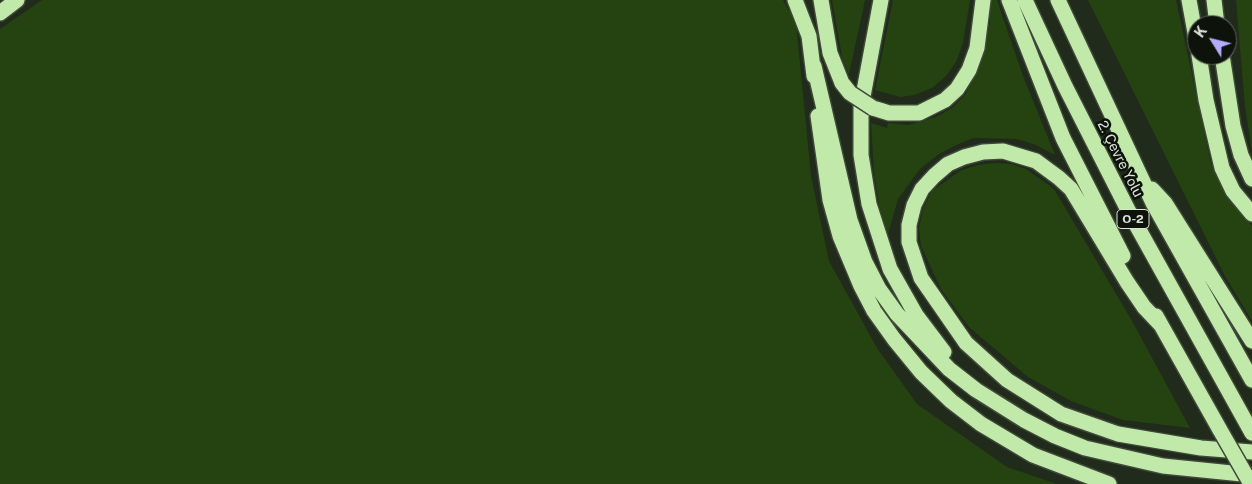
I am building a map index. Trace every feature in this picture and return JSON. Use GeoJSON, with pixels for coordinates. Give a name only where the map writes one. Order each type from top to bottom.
{"type":"FeatureCollection","features":[{"type":"Feature","properties":{"kind":"highway"},"geometry":{"type":"LineString","coordinates":[[0,13],[17,0]]}},
{"type":"Feature","properties":{"kind":"highway"},"geometry":{"type":"LineString","coordinates":[[796,0],[809,36],[814,66],[850,220],[865,262],[879,289],[897,314],[949,369],[976,390],[1000,405],[1055,436],[1086,448],[1163,466],[1252,475]]}},
{"type":"Feature","properties":{"kind":"highway"},"geometry":{"type":"LineString","coordinates":[[822,0],[830,53],[842,83],[850,93],[873,108],[889,113],[919,113],[945,100],[957,89],[969,70],[977,48],[983,0]]}},
{"type":"Feature","properties":{"kind":"highway"},"geometry":{"type":"LineString","coordinates":[[881,0],[864,85],[860,128],[866,189],[879,240],[903,294],[928,333],[942,350],[1000,405]]}},
{"type":"Feature","properties":{"kind":"highway"},"geometry":{"type":"LineString","coordinates":[[1009,0],[1063,138],[1161,325],[1251,484]]}},
{"type":"Feature","properties":{"kind":"highway","name":"2. Çevre Yolu"},"geometry":{"type":"LineString","coordinates":[[1025,0],[1121,197],[1252,432]]}},
{"type":"Feature","properties":{"kind":"highway","name":"2. Çevre Yolu"},"geometry":{"type":"LineString","coordinates":[[1058,0],[1145,182],[1153,203],[1252,380]]}},
{"type":"Feature","properties":{"kind":"highway"},"geometry":{"type":"LineString","coordinates":[[1189,0],[1192,15]]}},
{"type":"Feature","properties":{"kind":"highway"},"geometry":{"type":"LineString","coordinates":[[1214,0],[1216,15]]}},
{"type":"Feature","properties":{"kind":"highway"},"geometry":{"type":"LineString","coordinates":[[1201,65],[1206,100],[1222,168],[1233,191],[1252,214]]}},
{"type":"Feature","properties":{"kind":"highway"},"geometry":{"type":"LineString","coordinates":[[1224,65],[1233,126],[1241,155],[1252,179]]}},
{"type":"Feature","properties":{"kind":"highway"},"geometry":{"type":"LineString","coordinates":[[814,66],[823,158],[834,217],[861,286],[874,311],[921,372],[950,401],[981,424],[1033,455],[1109,484]]}},
{"type":"Feature","properties":{"kind":"highway"},"geometry":{"type":"LineString","coordinates":[[1161,325],[1144,307],[1127,282],[1071,190],[1054,173],[1036,162],[1003,151],[984,152],[964,157],[948,164],[922,189],[914,205],[908,225],[909,242],[921,278],[966,343],[1007,380],[1061,414],[1104,429],[1152,441],[1252,452]]}},
{"type":"Feature","properties":{"kind":"highway"},"geometry":{"type":"LineString","coordinates":[[1145,182],[1166,203],[1252,341]]}},
{"type":"Feature","properties":{"kind":"green space"},"geometry":{"type":"Polygon","coordinates":[[[42,0],[783,0],[796,23],[811,176],[829,261],[877,348],[917,404],[1007,467],[1057,484],[0,484],[0,29],[42,0]]]}},
{"type":"Feature","properties":{"kind":"green space"},"geometry":{"type":"Polygon","coordinates":[[[832,0],[865,0],[849,74],[843,62],[832,0]]]}},
{"type":"Feature","properties":{"kind":"green space"},"geometry":{"type":"Polygon","coordinates":[[[893,0],[970,0],[963,43],[956,62],[946,76],[932,88],[914,95],[901,97],[875,90],[893,0]]]}},
{"type":"Feature","properties":{"kind":"green space"},"geometry":{"type":"Polygon","coordinates":[[[990,0],[997,0],[1023,76],[1055,155],[1036,145],[1017,139],[973,138],[956,145],[939,154],[920,169],[898,199],[888,234],[879,205],[874,173],[871,123],[887,128],[888,123],[908,125],[936,117],[952,108],[965,95],[976,74],[990,23],[990,0]]]}},
{"type":"Feature","properties":{"kind":"green space"},"geometry":{"type":"Polygon","coordinates":[[[1088,0],[1176,0],[1187,52],[1187,65],[1190,65],[1211,164],[1229,200],[1252,226],[1252,321],[1225,276],[1088,0]]]}},
{"type":"Feature","properties":{"kind":"green space"},"geometry":{"type":"Polygon","coordinates":[[[1236,0],[1252,0],[1252,151],[1245,107],[1236,0]]]}},
{"type":"Feature","properties":{"kind":"green space"},"geometry":{"type":"Polygon","coordinates":[[[1011,164],[1026,169],[1054,189],[1132,321],[1190,428],[1123,420],[1071,401],[1028,377],[969,327],[941,289],[921,246],[919,228],[923,209],[932,191],[960,171],[977,165],[1011,164]]]}}]}
